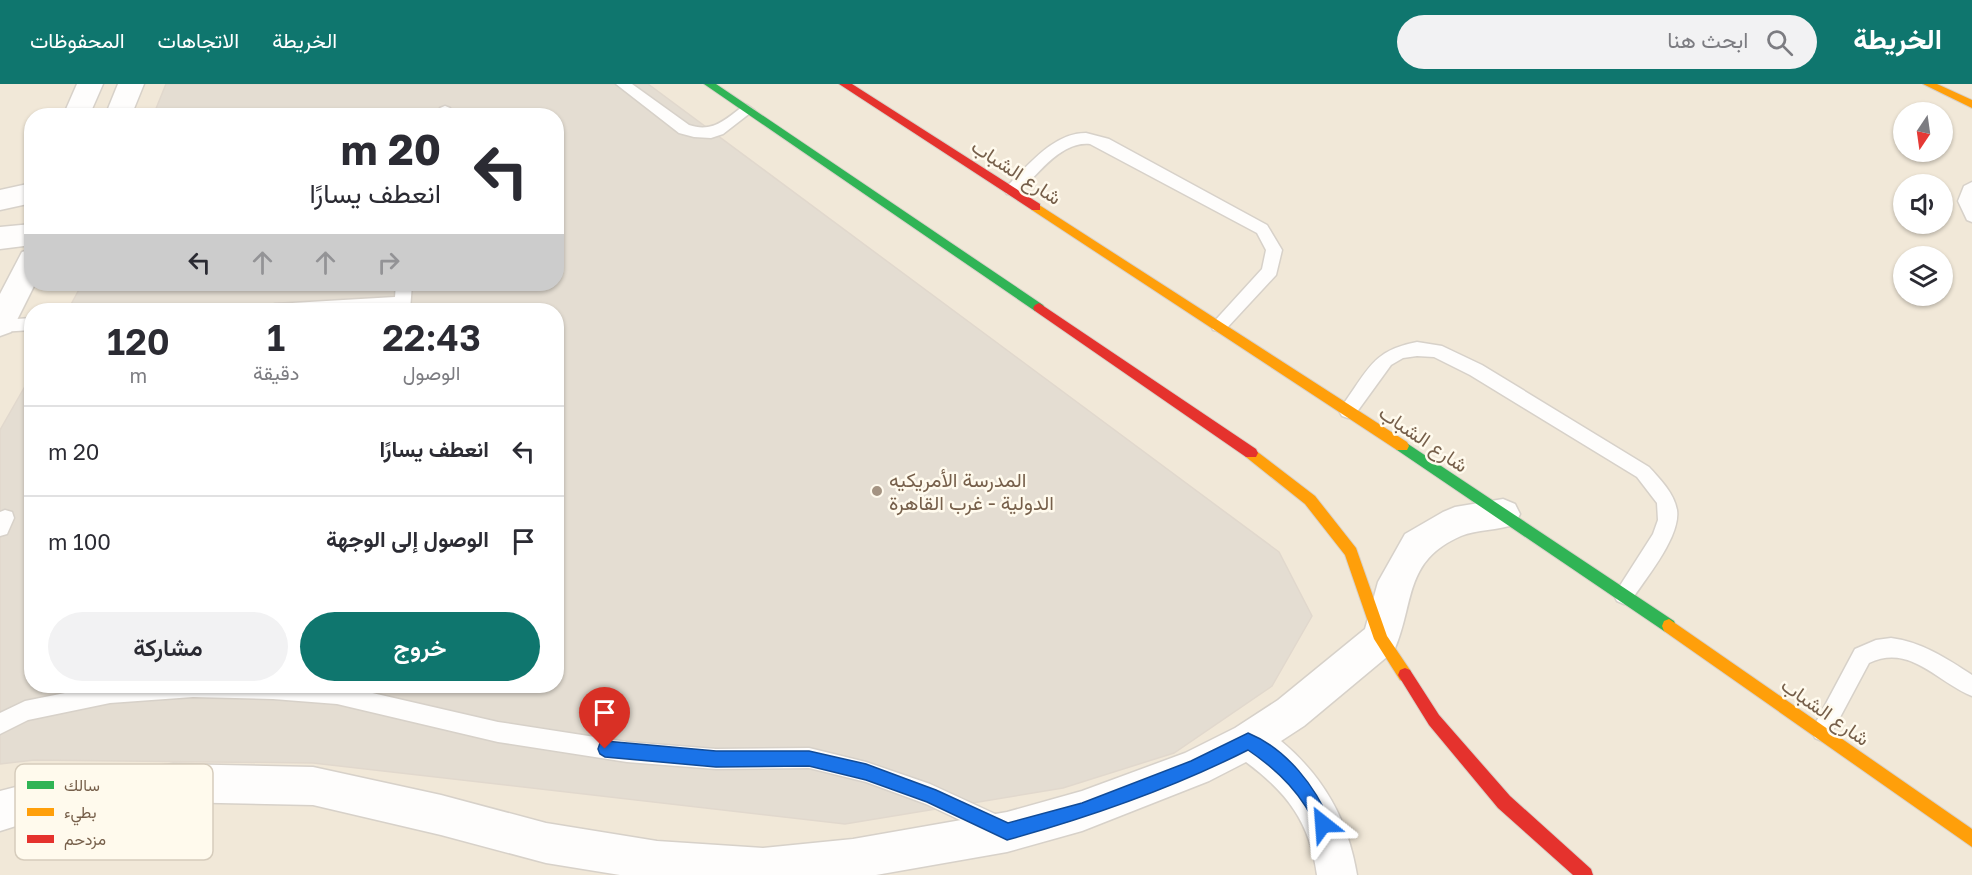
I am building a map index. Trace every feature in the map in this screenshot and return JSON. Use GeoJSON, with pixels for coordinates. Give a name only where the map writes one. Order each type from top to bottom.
{"type":"FeatureCollection","features":[{"type":"Feature","properties":{"kind":"street"},"geometry":{"type":"LineString","coordinates":[[80,108],[90,84]]}},
{"type":"Feature","properties":{"kind":"street"},"geometry":{"type":"LineString","coordinates":[[121,108],[131,84]]}},
{"type":"Feature","properties":{"kind":"street"},"geometry":{"type":"LineString","coordinates":[[709,84],[1265,462],[1310,501],[1332,525],[1351,552],[1381,639],[1434,720],[1504,802],[1585,875]]}},
{"type":"Feature","properties":{"kind":"street","name":"شارع الشباب"},"geometry":{"type":"LineString","coordinates":[[844,84],[1219,325],[1503,514],[1822,731],[1972,839]]}},
{"type":"Feature","properties":{"kind":"street"},"geometry":{"type":"LineString","coordinates":[[1928,84],[1972,104]]}},
{"type":"Feature","properties":{"kind":"street"},"geometry":{"type":"LineString","coordinates":[[0,325],[21,242]]}},
{"type":"Feature","properties":{"kind":"street"},"geometry":{"type":"LineString","coordinates":[[213,784],[313,786],[441,814],[546,843],[657,861],[763,867],[853,859],[1007,832],[1082,811],[1196,768],[1248,741],[1291,712],[1381,639],[1395,582],[1417,545],[1455,522],[1503,514]]}},
{"type":"Feature","properties":{"kind":"street"},"geometry":{"type":"LineString","coordinates":[[1248,741],[1275,759],[1298,782],[1317,809],[1330,840],[1337,875]]}},
{"type":"Feature","properties":{"kind":"street"},"geometry":{"type":"LineString","coordinates":[[0,811],[15,807]]}},
{"type":"Feature","properties":{"kind":"lane"},"geometry":{"type":"LineString","coordinates":[[623,84],[684,129],[695,133],[705,135],[718,132],[747,110]]}},
{"type":"Feature","properties":{"kind":"lane"},"geometry":{"type":"LineString","coordinates":[[1012,190],[1062,145],[1074,139],[1089,138],[1104,142],[1262,229],[1274,250],[1274,261],[1270,271],[1219,325]]}},
{"type":"Feature","properties":{"kind":"lane"},"geometry":{"type":"LineString","coordinates":[[1972,187],[1968,190],[1966,198],[1967,208],[1972,216]]}},
{"type":"Feature","properties":{"kind":"lane"},"geometry":{"type":"LineString","coordinates":[[0,325],[24,324]]}},
{"type":"Feature","properties":{"kind":"lane"},"geometry":{"type":"LineString","coordinates":[[1348,411],[1385,360],[1400,352],[1417,349],[1436,351],[1469,366],[1643,472],[1656,485],[1664,500],[1668,516],[1666,530],[1624,596]]}},
{"type":"Feature","properties":{"kind":"lane"},"geometry":{"type":"LineString","coordinates":[[1822,731],[1862,656],[1870,651],[1887,647],[1909,650],[1931,659],[1972,686]]}},
{"type":"Feature","properties":{"kind":"lane"},"geometry":{"type":"LineString","coordinates":[[0,724],[25,711],[111,693]]}},
{"type":"Feature","properties":{"kind":"lane"},"geometry":{"type":"LineString","coordinates":[[324,693],[337,694],[498,732],[627,752],[716,759],[809,758],[866,772],[930,795],[1007,832]]}},
{"type":"Feature","properties":{"kind":"shaded area"},"geometry":{"type":"Polygon","coordinates":[[[0,84],[1972,84],[1972,875],[0,875],[0,84]]]}},
{"type":"Feature","properties":{"kind":"building","name":"المدرسة الأمريكيه الدولية - غرب القاهرة"},"geometry":{"type":"Polygon","coordinates":[[[166,84],[648,84],[1279,552],[1312,616],[1272,686],[1174,753],[1063,788],[845,824],[313,763],[34,760],[0,764],[0,430],[24,388],[24,693],[564,693],[564,303],[72,303],[78,291],[564,291],[564,108],[156,108],[166,84]]]}},
{"type":"Feature","properties":{"kind":"traffic: fast"},"geometry":{"type":"LineString","coordinates":[[709,84],[1039,308]]}},
{"type":"Feature","properties":{"kind":"traffic: fast"},"geometry":{"type":"LineString","coordinates":[[1402,446],[1669,626]]}},
{"type":"Feature","properties":{"kind":"traffic: slow"},"geometry":{"type":"LineString","coordinates":[[1928,84],[1972,104]]}},
{"type":"Feature","properties":{"kind":"traffic: slow"},"geometry":{"type":"LineString","coordinates":[[1036,207],[1402,446]]}},
{"type":"Feature","properties":{"kind":"traffic: slow"},"geometry":{"type":"LineString","coordinates":[[1251,453],[1310,500],[1351,552],[1381,639],[1405,675]]}},
{"type":"Feature","properties":{"kind":"traffic: slow"},"geometry":{"type":"LineString","coordinates":[[1669,626],[1972,839]]}},
{"type":"Feature","properties":{"kind":"traffic: jam"},"geometry":{"type":"LineString","coordinates":[[844,84],[1036,207]]}},
{"type":"Feature","properties":{"kind":"traffic: jam"},"geometry":{"type":"LineString","coordinates":[[1039,308],[1251,453]]}},
{"type":"Feature","properties":{"kind":"traffic: jam"},"geometry":{"type":"LineString","coordinates":[[1405,675],[1434,720],[1504,802],[1585,875]]}},
{"type":"Feature","properties":{"kind":"place","name":"المدرسة الأمريكيه الدولية - غرب القاهرة"},"geometry":{"type":"Point","coordinates":[877,491]}},
{"type":"Feature","properties":{"kind":"route"},"geometry":{"type":"LineString","coordinates":[[605,749],[716,759],[809,758],[866,772],[930,795],[1007,832],[1082,811],[1196,768],[1248,741],[1275,759],[1298,782],[1317,809],[1323,824]]}}]}
